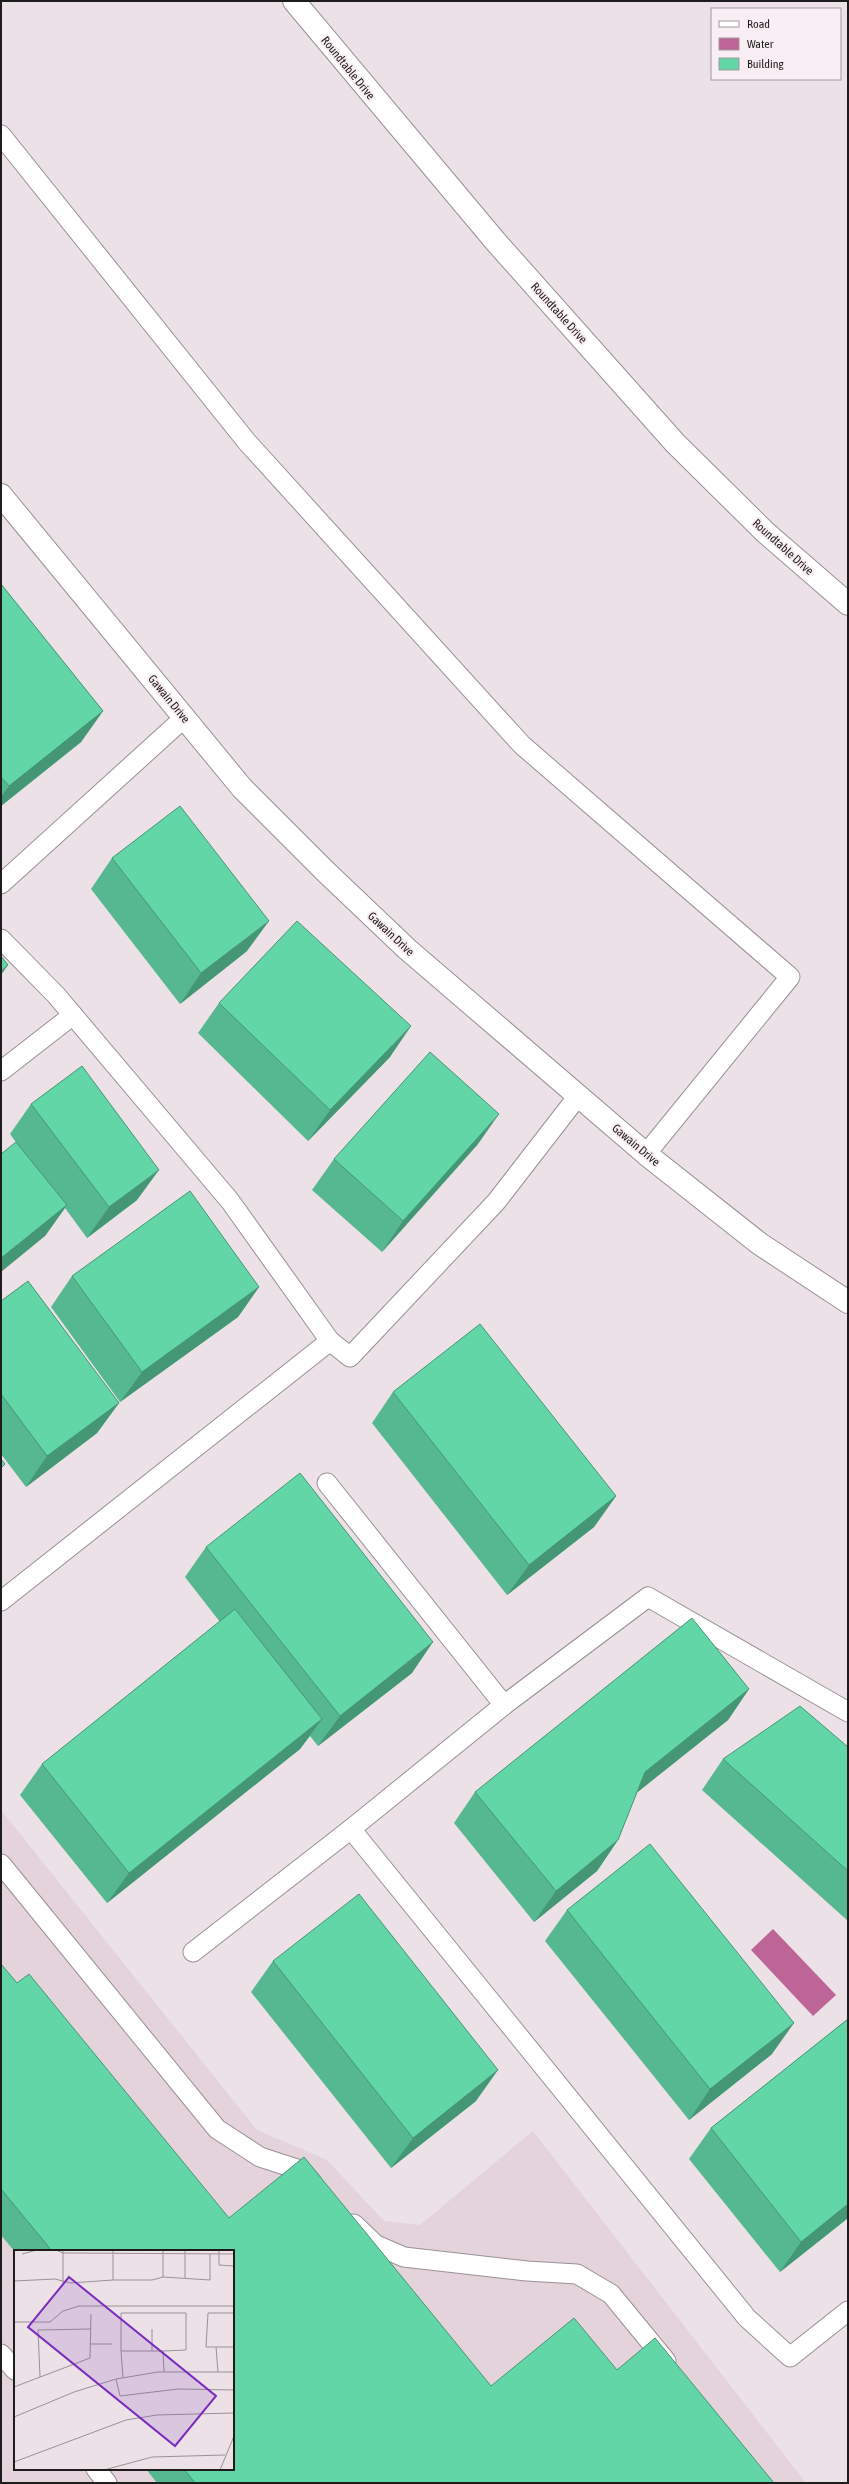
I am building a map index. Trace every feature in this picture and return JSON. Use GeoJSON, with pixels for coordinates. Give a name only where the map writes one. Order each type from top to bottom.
{"type":"FeatureCollection","features":[{"type":"Feature","properties":{"kind":"street","name":"Roundtable Drive"},"geometry":{"type":"LineString","coordinates":[[294,1],[496,242],[675,443],[765,532],[848,604]]}},
{"type":"Feature","properties":{"kind":"street","name":"Gawain Drive"},"geometry":{"type":"LineString","coordinates":[[1,495],[242,788],[330,876],[407,949],[646,1154],[760,1244],[848,1302]]}},
{"type":"Feature","properties":{"kind":"lane"},"geometry":{"type":"LineString","coordinates":[[1,135],[247,442],[522,745],[790,977],[646,1154]]}},
{"type":"Feature","properties":{"kind":"lane"},"geometry":{"type":"LineString","coordinates":[[1,884],[184,718]]}},
{"type":"Feature","properties":{"kind":"lane"},"geometry":{"type":"LineString","coordinates":[[1,939],[73,1015],[230,1201],[330,1340],[350,1357],[496,1202],[578,1096]]}},
{"type":"Feature","properties":{"kind":"lane"},"geometry":{"type":"LineString","coordinates":[[1,1071],[73,1015]]}},
{"type":"Feature","properties":{"kind":"lane"},"geometry":{"type":"LineString","coordinates":[[1,1601],[330,1340]]}},
{"type":"Feature","properties":{"kind":"lane"},"geometry":{"type":"LineString","coordinates":[[327,1483],[504,1705]]}},
{"type":"Feature","properties":{"kind":"lane"},"geometry":{"type":"LineString","coordinates":[[193,1952],[351,1829],[504,1705],[648,1597],[848,1712]]}},
{"type":"Feature","properties":{"kind":"lane"},"geometry":{"type":"LineString","coordinates":[[351,1829],[747,2318],[790,2357],[848,2311]]}},
{"type":"Feature","properties":{"kind":"lane"},"geometry":{"type":"LineString","coordinates":[[1,1864],[217,2129],[260,2157],[300,2170],[322,2191]]}},
{"type":"Feature","properties":{"kind":"lane"},"geometry":{"type":"LineString","coordinates":[[343,2213],[376,2245],[404,2257],[528,2271],[577,2274],[611,2294],[676,2373]]}},
{"type":"Feature","properties":{"kind":"lane"},"geometry":{"type":"LineString","coordinates":[[1,2354],[14,2369]]}},
{"type":"Feature","properties":{"kind":"lane"},"geometry":{"type":"LineString","coordinates":[[97,2470],[107,2483]]}},
{"type":"Feature","properties":{"kind":"shaded area"},"geometry":{"type":"Polygon","coordinates":[[[1,1810],[257,2130],[327,2160],[384,2221],[420,2225],[533,2131],[806,2483],[1,2483],[1,1810]]]}},
{"type":"Feature","properties":{"kind":"water"},"geometry":{"type":"Polygon","coordinates":[[[773,1929],[836,1995],[813,2016],[751,1950],[773,1929]]]}},
{"type":"Feature","properties":{"kind":"building"},"geometry":{"type":"Polygon","coordinates":[[[1,584],[103,711],[9,786],[1,777],[1,584]]]}},
{"type":"Feature","properties":{"kind":"building"},"geometry":{"type":"Polygon","coordinates":[[[180,806],[269,921],[201,973],[112,858],[180,806]]]}},
{"type":"Feature","properties":{"kind":"building"},"geometry":{"type":"Polygon","coordinates":[[[297,921],[411,1026],[330,1110],[219,1003],[297,921]]]}},
{"type":"Feature","properties":{"kind":"building"},"geometry":{"type":"Polygon","coordinates":[[[1,956],[8,965],[1,971],[1,956]]]}},
{"type":"Feature","properties":{"kind":"building"},"geometry":{"type":"Polygon","coordinates":[[[430,1052],[499,1114],[403,1221],[334,1159],[430,1052]]]}},
{"type":"Feature","properties":{"kind":"building"},"geometry":{"type":"Polygon","coordinates":[[[82,1066],[159,1170],[109,1207],[31,1104],[82,1066]]]}},
{"type":"Feature","properties":{"kind":"building"},"geometry":{"type":"Polygon","coordinates":[[[16,1142],[67,1205],[1,1258],[1,1154],[16,1142]]]}},
{"type":"Feature","properties":{"kind":"building"},"geometry":{"type":"Polygon","coordinates":[[[190,1191],[259,1287],[142,1372],[72,1276],[190,1191]]]}},
{"type":"Feature","properties":{"kind":"building"},"geometry":{"type":"Polygon","coordinates":[[[28,1281],[119,1403],[47,1456],[1,1394],[1,1301],[28,1281]]]}},
{"type":"Feature","properties":{"kind":"building"},"geometry":{"type":"Polygon","coordinates":[[[480,1324],[616,1496],[529,1565],[393,1392],[480,1324]]]}},
{"type":"Feature","properties":{"kind":"building"},"geometry":{"type":"Polygon","coordinates":[[[1,1459],[5,1464],[1,1468],[1,1459]]]}},
{"type":"Feature","properties":{"kind":"building"},"geometry":{"type":"Polygon","coordinates":[[[300,1473],[433,1642],[340,1716],[206,1547],[300,1473]]]}},
{"type":"Feature","properties":{"kind":"building"},"geometry":{"type":"Polygon","coordinates":[[[235,1609],[322,1719],[129,1873],[42,1764],[235,1609]]]}},
{"type":"Feature","properties":{"kind":"building"},"geometry":{"type":"Polygon","coordinates":[[[692,1618],[749,1689],[645,1772],[618,1840],[556,1891],[475,1792],[692,1618]]]}},
{"type":"Feature","properties":{"kind":"building"},"geometry":{"type":"Polygon","coordinates":[[[800,1706],[848,1747],[848,1871],[723,1759],[800,1706]]]}},
{"type":"Feature","properties":{"kind":"building"},"geometry":{"type":"Polygon","coordinates":[[[650,1844],[794,2023],[710,2089],[567,1910],[650,1844]]]}},
{"type":"Feature","properties":{"kind":"building"},"geometry":{"type":"Polygon","coordinates":[[[359,1894],[498,2070],[413,2138],[273,1961],[359,1894]]]}},
{"type":"Feature","properties":{"kind":"building"},"geometry":{"type":"Polygon","coordinates":[[[1,1964],[17,1983],[29,1974],[229,2218],[304,2157],[491,2386],[574,2318],[617,2370],[655,2338],[774,2483],[195,2483],[185,2470],[234,2470],[234,2250],[51,2250],[1,2189],[1,1964]]]}},
{"type":"Feature","properties":{"kind":"building"},"geometry":{"type":"Polygon","coordinates":[[[848,2019],[848,2204],[801,2242],[711,2128],[848,2019]]]}}]}
